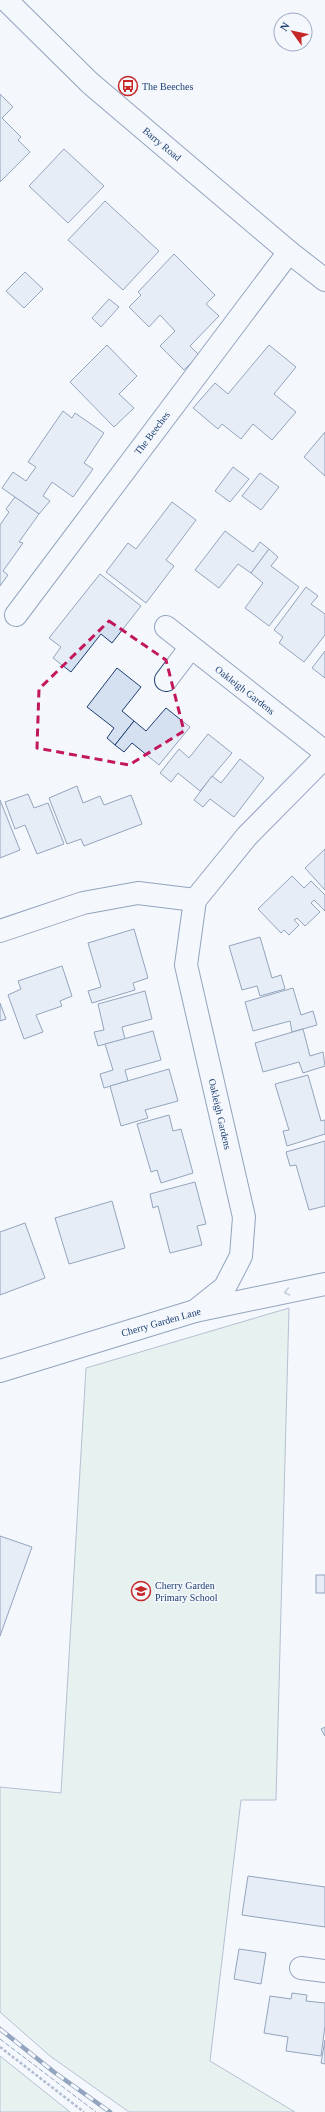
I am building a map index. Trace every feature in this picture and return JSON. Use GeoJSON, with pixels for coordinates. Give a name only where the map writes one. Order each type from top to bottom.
{"type":"FeatureCollection","features":[{"type":"Feature","properties":{"kind":"street","name":"Barry Road"},"geometry":{"type":"LineString","coordinates":[[6,0],[90,83],[289,252],[325,280]]}},
{"type":"Feature","properties":{"kind":"street","name":"The Beeches"},"geometry":{"type":"LineString","coordinates":[[16,615],[289,252]]}},
{"type":"Feature","properties":{"kind":"street","name":"Oakleigh Gardens"},"geometry":{"type":"LineString","coordinates":[[166,627],[325,752]]}},
{"type":"Feature","properties":{"kind":"street"},"geometry":{"type":"LineString","coordinates":[[166,680],[191,647]]}},
{"type":"Feature","properties":{"kind":"street"},"geometry":{"type":"LineString","coordinates":[[0,932],[82,903],[138,893],[195,900],[247,836],[325,757]]}},
{"type":"Feature","properties":{"kind":"street","name":"Oakleigh Gardens"},"geometry":{"type":"LineString","coordinates":[[195,900],[186,966],[244,1217],[241,1256],[225,1287],[196,1311]]}},
{"type":"Feature","properties":{"kind":"street","name":"Cherry Garden Lane"},"geometry":{"type":"LineString","coordinates":[[0,1371],[196,1311],[325,1284]]}},
{"type":"Feature","properties":{"kind":"street"},"geometry":{"type":"LineString","coordinates":[[301,1968],[325,1971]]}},
{"type":"Feature","properties":{"kind":"path"},"geometry":{"type":"LineString","coordinates":[[0,2047],[84,2112]]}},
{"type":"Feature","properties":{"kind":"highlighted area"},"geometry":{"type":"Polygon","coordinates":[[[109,621],[166,660],[184,731],[129,765],[37,748],[39,689],[109,621]]]}},
{"type":"Feature","properties":{"kind":"shaded area"},"geometry":{"type":"Polygon","coordinates":[[[289,1308],[276,1800],[241,1800],[210,2061],[295,2112],[129,2112],[50,2056],[0,2012],[0,1787],[61,1793],[86,1368],[289,1308]]]}},
{"type":"Feature","properties":{"kind":"shaded area"},"geometry":{"type":"Polygon","coordinates":[[[0,2056],[70,2112],[0,2112],[0,2056]]]}},
{"type":"Feature","properties":{"kind":"building"},"geometry":{"type":"Polygon","coordinates":[[[0,94],[13,107],[2,118],[21,137],[18,140],[30,152],[0,182],[0,94]]]}},
{"type":"Feature","properties":{"kind":"building"},"geometry":{"type":"Polygon","coordinates":[[[64,149],[104,186],[68,223],[29,186],[64,149]]]}},
{"type":"Feature","properties":{"kind":"building"},"geometry":{"type":"Polygon","coordinates":[[[105,201],[159,251],[123,290],[68,240],[105,201]]]}},
{"type":"Feature","properties":{"kind":"building"},"geometry":{"type":"Polygon","coordinates":[[[174,254],[215,295],[206,304],[219,316],[190,346],[199,355],[184,370],[160,346],[175,331],[160,315],[149,327],[129,307],[141,295],[138,292],[174,254]]]}},
{"type":"Feature","properties":{"kind":"building"},"geometry":{"type":"Polygon","coordinates":[[[25,272],[43,289],[24,308],[6,291],[25,272]]]}},
{"type":"Feature","properties":{"kind":"building"},"geometry":{"type":"Polygon","coordinates":[[[109,299],[119,307],[101,327],[92,318],[109,299]]]}},
{"type":"Feature","properties":{"kind":"building"},"geometry":{"type":"Polygon","coordinates":[[[107,345],[137,376],[119,394],[134,408],[114,427],[70,382],[107,345]]]}},
{"type":"Feature","properties":{"kind":"building"},"geometry":{"type":"Polygon","coordinates":[[[269,345],[296,367],[274,394],[296,412],[272,440],[253,424],[241,439],[222,424],[218,429],[193,408],[215,383],[228,394],[269,345]]]}},
{"type":"Feature","properties":{"kind":"building"},"geometry":{"type":"Polygon","coordinates":[[[63,411],[72,418],[75,413],[104,433],[84,463],[93,469],[73,497],[52,482],[43,496],[50,501],[39,514],[2,488],[13,472],[26,481],[36,467],[28,462],[63,411]]]}},
{"type":"Feature","properties":{"kind":"building"},"geometry":{"type":"Polygon","coordinates":[[[325,432],[325,476],[304,457],[325,432]]]}},
{"type":"Feature","properties":{"kind":"building"},"geometry":{"type":"Polygon","coordinates":[[[233,467],[249,479],[230,502],[215,491],[233,467]]]}},
{"type":"Feature","properties":{"kind":"building"},"geometry":{"type":"Polygon","coordinates":[[[260,473],[279,487],[261,510],[242,496],[260,473]]]}},
{"type":"Feature","properties":{"kind":"building"},"geometry":{"type":"Polygon","coordinates":[[[15,497],[39,514],[19,542],[23,543],[3,571],[8,575],[0,586],[0,525],[9,512],[6,509],[15,497]]]}},
{"type":"Feature","properties":{"kind":"building"},"geometry":{"type":"Polygon","coordinates":[[[172,502],[196,520],[166,560],[174,566],[146,603],[106,572],[128,543],[136,549],[172,502]]]}},
{"type":"Feature","properties":{"kind":"building"},"geometry":{"type":"Polygon","coordinates":[[[225,531],[253,552],[260,542],[269,549],[251,573],[238,564],[219,588],[195,570],[225,531]]]}},
{"type":"Feature","properties":{"kind":"building"},"geometry":{"type":"Polygon","coordinates":[[[269,549],[278,557],[271,566],[299,587],[269,626],[245,608],[263,583],[251,573],[269,549]]]}},
{"type":"Feature","properties":{"kind":"building"},"geometry":{"type":"Polygon","coordinates":[[[100,574],[141,606],[112,643],[101,634],[71,672],[53,658],[61,647],[49,638],[100,574]]]}},
{"type":"Feature","properties":{"kind":"building"},"geometry":{"type":"Polygon","coordinates":[[[306,587],[318,596],[311,604],[325,614],[325,635],[304,662],[279,643],[283,637],[274,630],[306,587]]]}},
{"type":"Feature","properties":{"kind":"building"},"geometry":{"type":"Polygon","coordinates":[[[325,651],[325,678],[312,668],[325,651]]]}},
{"type":"Feature","properties":{"kind":"building"},"geometry":{"type":"Polygon","coordinates":[[[117,668],[141,687],[122,711],[134,721],[115,745],[107,738],[114,728],[87,707],[117,668]]]}},
{"type":"Feature","properties":{"kind":"building"},"geometry":{"type":"Polygon","coordinates":[[[166,708],[190,727],[159,765],[132,743],[124,752],[115,745],[134,721],[146,731],[166,708]]]}},
{"type":"Feature","properties":{"kind":"building"},"geometry":{"type":"Polygon","coordinates":[[[208,734],[232,753],[200,791],[178,773],[171,782],[160,773],[179,749],[189,758],[208,734]]]}},
{"type":"Feature","properties":{"kind":"building"},"geometry":{"type":"Polygon","coordinates":[[[240,759],[264,778],[234,817],[210,799],[203,807],[194,800],[212,776],[221,783],[240,759]]]}},
{"type":"Feature","properties":{"kind":"building"},"geometry":{"type":"Polygon","coordinates":[[[77,786],[83,803],[100,796],[104,805],[131,795],[142,824],[84,846],[81,839],[67,844],[49,798],[77,786]]]}},
{"type":"Feature","properties":{"kind":"building"},"geometry":{"type":"Polygon","coordinates":[[[28,794],[34,808],[48,803],[64,844],[37,854],[25,825],[15,829],[5,802],[28,794]]]}},
{"type":"Feature","properties":{"kind":"building"},"geometry":{"type":"Polygon","coordinates":[[[0,800],[20,850],[0,858],[0,800]]]}},
{"type":"Feature","properties":{"kind":"building"},"geometry":{"type":"Polygon","coordinates":[[[325,849],[325,890],[305,868],[325,849]]]}},
{"type":"Feature","properties":{"kind":"building"},"geometry":{"type":"Polygon","coordinates":[[[292,876],[304,888],[311,881],[325,895],[325,911],[314,900],[311,903],[320,912],[305,926],[297,918],[294,920],[299,925],[289,935],[284,930],[281,933],[258,909],[292,876]]]}},
{"type":"Feature","properties":{"kind":"building"},"geometry":{"type":"Polygon","coordinates":[[[134,929],[148,978],[133,983],[135,990],[92,1003],[88,991],[101,987],[88,943],[134,929]]]}},
{"type":"Feature","properties":{"kind":"building"},"geometry":{"type":"Polygon","coordinates":[[[260,937],[272,978],[281,975],[285,989],[260,996],[257,986],[242,990],[229,946],[260,937]]]}},
{"type":"Feature","properties":{"kind":"building"},"geometry":{"type":"Polygon","coordinates":[[[62,966],[72,996],[60,1001],[62,1006],[36,1015],[43,1032],[24,1039],[8,995],[21,989],[18,981],[62,966]]]}},
{"type":"Feature","properties":{"kind":"building"},"geometry":{"type":"Polygon","coordinates":[[[293,988],[301,1015],[313,1011],[317,1025],[292,1032],[290,1021],[253,1031],[245,1002],[293,988]]]}},
{"type":"Feature","properties":{"kind":"building"},"geometry":{"type":"Polygon","coordinates":[[[145,991],[152,1019],[122,1027],[125,1039],[98,1046],[94,1032],[104,1030],[98,1004],[145,991]]]}},
{"type":"Feature","properties":{"kind":"building"},"geometry":{"type":"Polygon","coordinates":[[[0,1003],[6,1019],[0,1021],[0,1003]]]}},
{"type":"Feature","properties":{"kind":"building"},"geometry":{"type":"Polygon","coordinates":[[[303,1029],[310,1056],[323,1052],[325,1066],[303,1073],[299,1062],[263,1072],[255,1043],[303,1029]]]}},
{"type":"Feature","properties":{"kind":"building"},"geometry":{"type":"Polygon","coordinates":[[[153,1031],[161,1060],[125,1070],[128,1081],[104,1088],[100,1074],[113,1070],[105,1044],[153,1031]]]}},
{"type":"Feature","properties":{"kind":"building"},"geometry":{"type":"Polygon","coordinates":[[[169,1069],[178,1101],[145,1110],[148,1118],[121,1126],[110,1086],[169,1069]]]}},
{"type":"Feature","properties":{"kind":"building"},"geometry":{"type":"Polygon","coordinates":[[[308,1075],[321,1121],[325,1120],[325,1134],[287,1146],[283,1131],[289,1130],[275,1084],[308,1075]]]}},
{"type":"Feature","properties":{"kind":"building"},"geometry":{"type":"Polygon","coordinates":[[[169,1115],[173,1131],[181,1129],[193,1173],[161,1183],[157,1170],[151,1172],[137,1124],[169,1115]]]}},
{"type":"Feature","properties":{"kind":"building"},"geometry":{"type":"Polygon","coordinates":[[[325,1141],[325,1206],[309,1210],[296,1165],[290,1166],[286,1152],[325,1141]]]}},
{"type":"Feature","properties":{"kind":"building"},"geometry":{"type":"Polygon","coordinates":[[[195,1182],[206,1224],[197,1226],[202,1245],[170,1253],[158,1206],[153,1208],[150,1194],[195,1182]]]}},
{"type":"Feature","properties":{"kind":"building"},"geometry":{"type":"Polygon","coordinates":[[[112,1201],[125,1248],[69,1264],[55,1218],[112,1201]]]}},
{"type":"Feature","properties":{"kind":"building"},"geometry":{"type":"Polygon","coordinates":[[[25,1223],[45,1278],[0,1295],[0,1232],[25,1223]]]}},
{"type":"Feature","properties":{"kind":"building"},"geometry":{"type":"Polygon","coordinates":[[[0,1536],[32,1547],[0,1636],[0,1536]]]}},
{"type":"Feature","properties":{"kind":"building"},"geometry":{"type":"Polygon","coordinates":[[[316,1575],[325,1575],[325,1593],[316,1593],[316,1575]]]}},
{"type":"Feature","properties":{"kind":"building"},"geometry":{"type":"Polygon","coordinates":[[[325,1727],[325,1736],[321,1729],[325,1727]]]}},
{"type":"Feature","properties":{"kind":"building"},"geometry":{"type":"Polygon","coordinates":[[[248,1876],[325,1887],[325,1927],[242,1915],[248,1876]]]}},
{"type":"Feature","properties":{"kind":"building"},"geometry":{"type":"Polygon","coordinates":[[[239,1949],[266,1953],[261,1984],[234,1979],[239,1949]]]}},
{"type":"Feature","properties":{"kind":"building"},"geometry":{"type":"Polygon","coordinates":[[[292,1993],[307,1995],[306,2001],[325,2003],[325,2026],[321,2056],[286,2051],[288,2037],[264,2033],[270,1996],[291,1999],[292,1993]]]}},
{"type":"Feature","properties":{"kind":"building"},"geometry":{"type":"Polygon","coordinates":[[[325,2040],[325,2064],[321,2063],[325,2040]]]}},
{"type":"Feature","properties":{"kind":"railway"},"geometry":{"type":"LineString","coordinates":[[0,2029],[54,2072],[110,2112]]}},
{"type":"Feature","properties":{"kind":"fence"},"geometry":{"type":"LineString","coordinates":[[0,2039],[96,2112]]}},
{"type":"Feature","properties":{"kind":"place","name":"The Beeches"},"geometry":{"type":"Point","coordinates":[128,86]}},
{"type":"Feature","properties":{"kind":"place","name":"Cherry Garden Primary School"},"geometry":{"type":"Point","coordinates":[141,1591]}}]}
